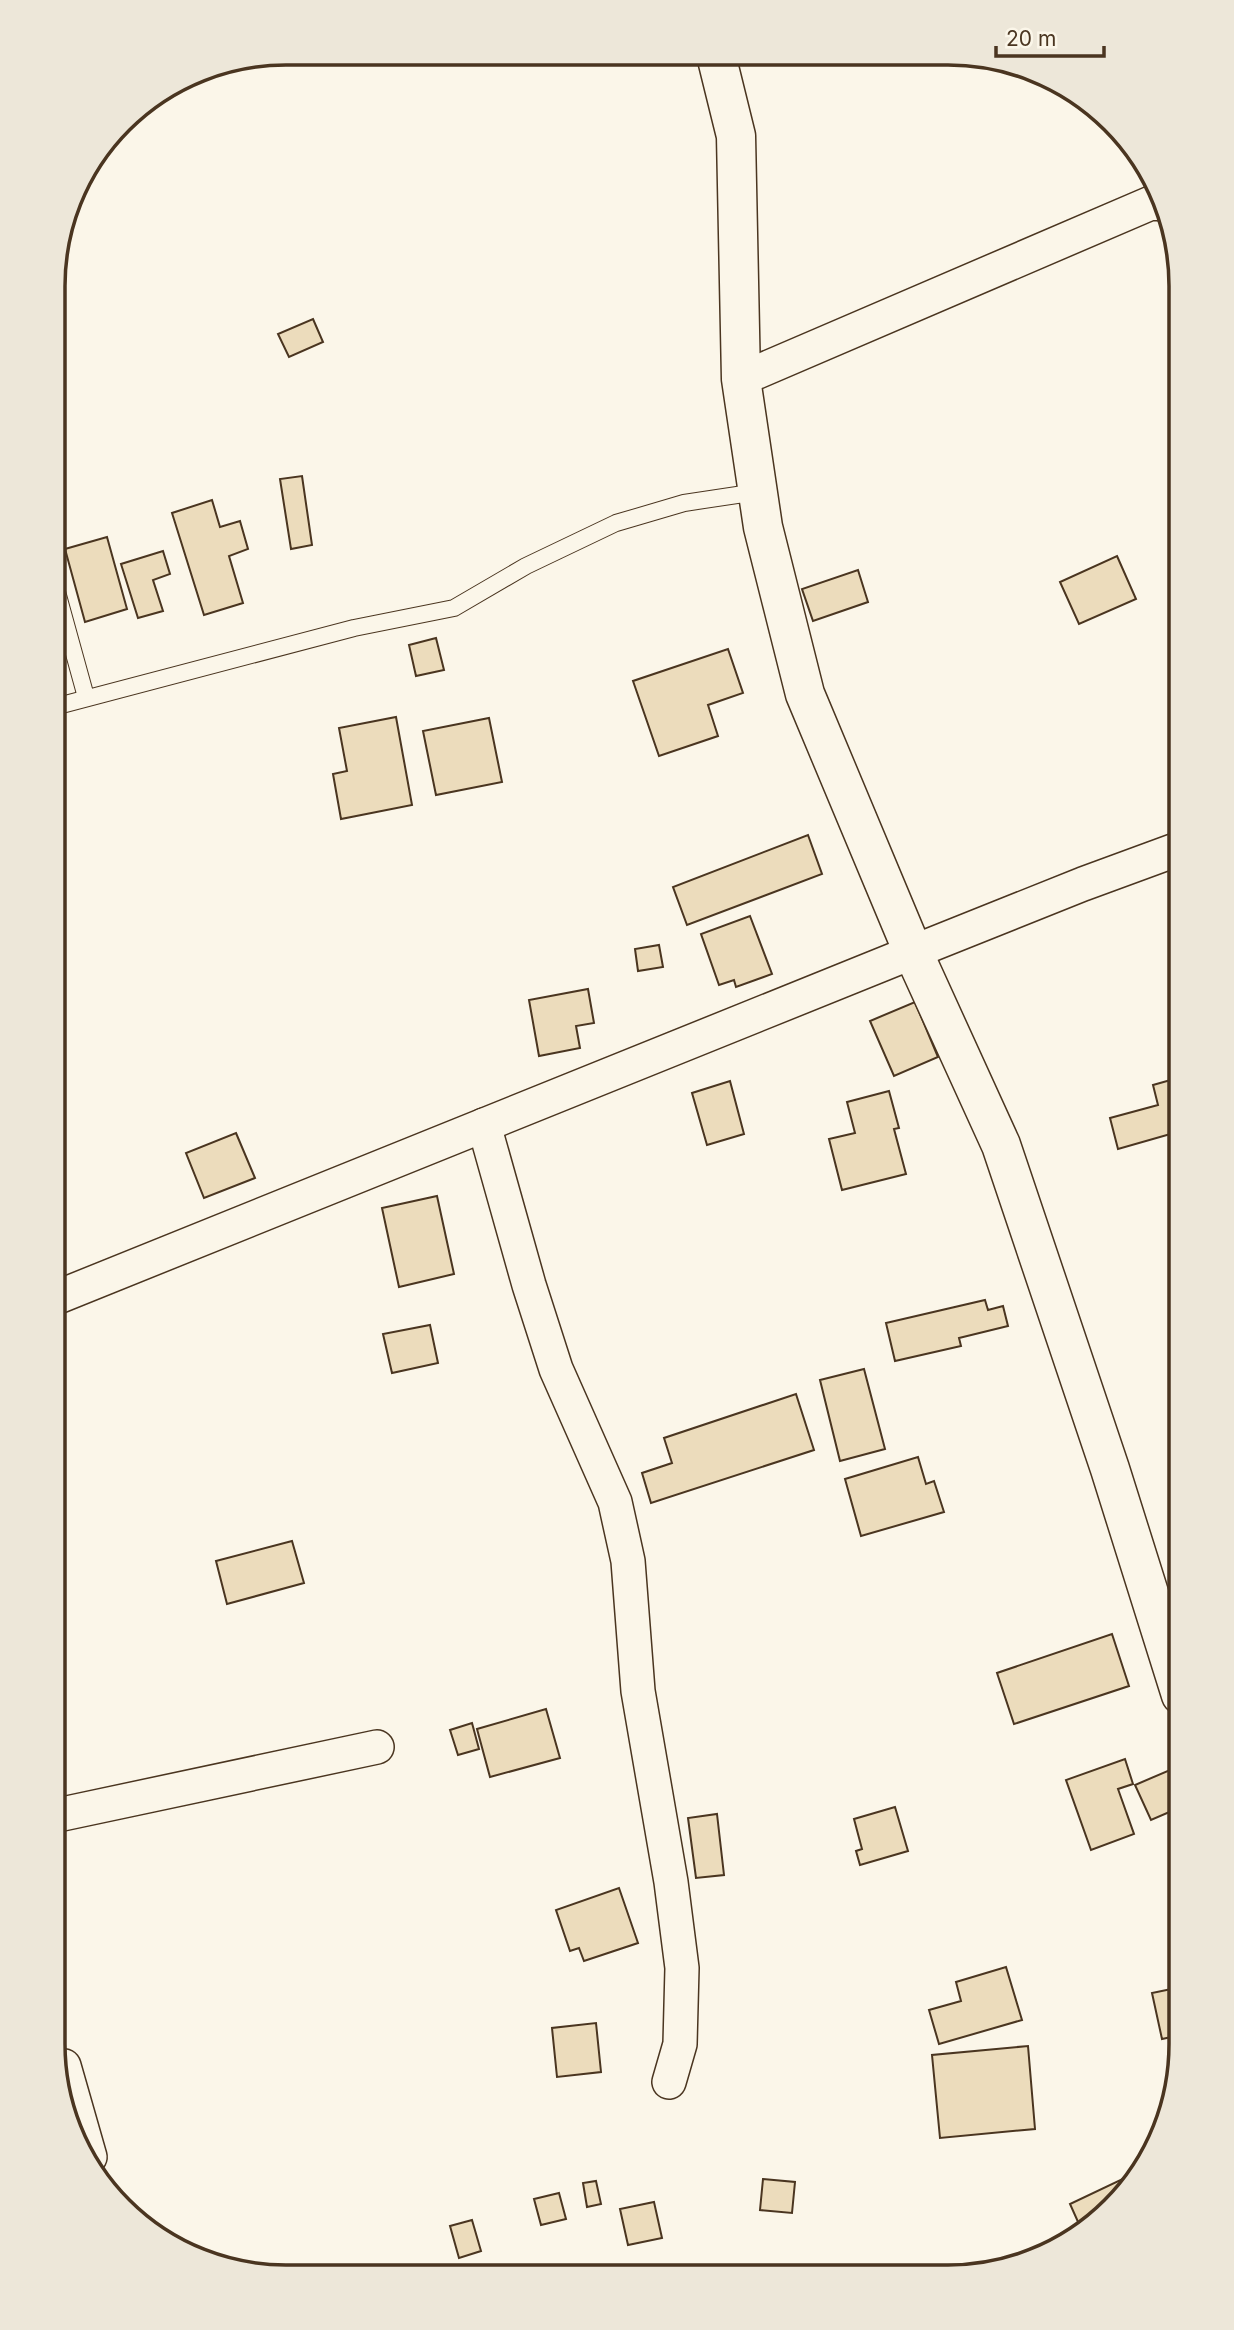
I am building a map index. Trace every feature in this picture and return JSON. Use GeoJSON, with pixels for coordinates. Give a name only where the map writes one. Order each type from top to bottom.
{"type":"FeatureCollection","features":[{"type":"Feature","properties":{"kind":"street"},"geometry":{"type":"LineString","coordinates":[[718,65],[736,136],[741,379],[763,527],[805,694],[913,952],[1001,1145],[1110,1468],[1169,1657]]}},
{"type":"Feature","properties":{"kind":"street"},"geometry":{"type":"LineString","coordinates":[[741,379],[1153,204]]}},
{"type":"Feature","properties":{"kind":"street"},"geometry":{"type":"LineString","coordinates":[[65,1294],[913,952],[1169,852]]}},
{"type":"Feature","properties":{"kind":"street"},"geometry":{"type":"LineString","coordinates":[[484,1125],[552,1357],[615,1502],[628,1561],[638,1691],[671,1882],[682,1968],[680,2045],[668,2082]]}},
{"type":"Feature","properties":{"kind":"street"},"geometry":{"type":"LineString","coordinates":[[65,1813],[377,1746]]}},
{"type":"Feature","properties":{"kind":"street"},"geometry":{"type":"LineString","coordinates":[[68,2080],[82,2128]]}},
{"type":"Feature","properties":{"kind":"lane"},"geometry":{"type":"LineString","coordinates":[[65,704],[354,628],[454,608],[526,566],[616,523],[684,503],[757,492]]}},
{"type":"Feature","properties":{"kind":"lane"},"geometry":{"type":"LineString","coordinates":[[65,621],[86,698]]}},
{"type":"Feature","properties":{"kind":"building"},"geometry":{"type":"Polygon","coordinates":[[[313,319],[323,342],[289,357],[278,334],[313,319]]]}},
{"type":"Feature","properties":{"kind":"building"},"geometry":{"type":"Polygon","coordinates":[[[302,476],[312,545],[291,549],[280,479],[302,476]]]}},
{"type":"Feature","properties":{"kind":"building"},"geometry":{"type":"Polygon","coordinates":[[[212,500],[220,527],[240,521],[248,549],[229,556],[243,603],[204,615],[172,513],[212,500]]]}},
{"type":"Feature","properties":{"kind":"building"},"geometry":{"type":"Polygon","coordinates":[[[107,537],[127,609],[85,622],[65,549],[107,537]]]}},
{"type":"Feature","properties":{"kind":"building"},"geometry":{"type":"Polygon","coordinates":[[[163,551],[170,574],[153,580],[163,611],[138,618],[121,564],[163,551]]]}},
{"type":"Feature","properties":{"kind":"building"},"geometry":{"type":"Polygon","coordinates":[[[1117,556],[1136,599],[1079,624],[1060,582],[1117,556]]]}},
{"type":"Feature","properties":{"kind":"building"},"geometry":{"type":"Polygon","coordinates":[[[858,570],[868,602],[813,621],[802,589],[858,570]]]}},
{"type":"Feature","properties":{"kind":"building"},"geometry":{"type":"Polygon","coordinates":[[[436,638],[444,670],[416,676],[409,645],[436,638]]]}},
{"type":"Feature","properties":{"kind":"building"},"geometry":{"type":"Polygon","coordinates":[[[728,649],[743,693],[708,705],[718,736],[659,756],[633,681],[728,649]]]}},
{"type":"Feature","properties":{"kind":"building"},"geometry":{"type":"Polygon","coordinates":[[[396,717],[412,805],[341,819],[333,774],[347,771],[339,728],[396,717]]]}},
{"type":"Feature","properties":{"kind":"building"},"geometry":{"type":"Polygon","coordinates":[[[489,718],[502,782],[436,795],[423,731],[489,718]]]}},
{"type":"Feature","properties":{"kind":"building"},"geometry":{"type":"Polygon","coordinates":[[[808,835],[822,874],[687,925],[673,887],[808,835]]]}},
{"type":"Feature","properties":{"kind":"building"},"geometry":{"type":"Polygon","coordinates":[[[750,916],[772,974],[736,987],[734,980],[719,985],[701,934],[750,916]]]}},
{"type":"Feature","properties":{"kind":"building"},"geometry":{"type":"Polygon","coordinates":[[[659,945],[663,967],[638,971],[635,949],[659,945]]]}},
{"type":"Feature","properties":{"kind":"building"},"geometry":{"type":"Polygon","coordinates":[[[588,989],[594,1023],[576,1026],[580,1048],[539,1056],[529,1000],[588,989]]]}},
{"type":"Feature","properties":{"kind":"building"},"geometry":{"type":"Polygon","coordinates":[[[915,1002],[938,1057],[894,1076],[870,1021],[915,1002]]]}},
{"type":"Feature","properties":{"kind":"building"},"geometry":{"type":"Polygon","coordinates":[[[1169,1080],[1169,1134],[1118,1149],[1110,1118],[1158,1105],[1153,1085],[1169,1080]]]}},
{"type":"Feature","properties":{"kind":"building"},"geometry":{"type":"Polygon","coordinates":[[[730,1081],[744,1134],[707,1145],[692,1093],[730,1081]]]}},
{"type":"Feature","properties":{"kind":"building"},"geometry":{"type":"Polygon","coordinates":[[[889,1091],[899,1128],[894,1129],[906,1174],[842,1190],[829,1139],[855,1133],[847,1102],[889,1091]]]}},
{"type":"Feature","properties":{"kind":"building"},"geometry":{"type":"Polygon","coordinates":[[[236,1133],[255,1178],[204,1198],[186,1153],[236,1133]]]}},
{"type":"Feature","properties":{"kind":"building"},"geometry":{"type":"Polygon","coordinates":[[[437,1196],[454,1274],[399,1287],[382,1208],[437,1196]]]}},
{"type":"Feature","properties":{"kind":"building"},"geometry":{"type":"Polygon","coordinates":[[[985,1300],[988,1310],[1003,1306],[1008,1326],[959,1338],[961,1346],[895,1361],[886,1323],[985,1300]]]}},
{"type":"Feature","properties":{"kind":"building"},"geometry":{"type":"Polygon","coordinates":[[[430,1325],[438,1363],[392,1373],[383,1334],[430,1325]]]}},
{"type":"Feature","properties":{"kind":"building"},"geometry":{"type":"Polygon","coordinates":[[[864,1369],[885,1449],[840,1461],[820,1380],[864,1369]]]}},
{"type":"Feature","properties":{"kind":"building"},"geometry":{"type":"Polygon","coordinates":[[[796,1394],[814,1450],[651,1503],[642,1473],[672,1463],[664,1438],[796,1394]]]}},
{"type":"Feature","properties":{"kind":"building"},"geometry":{"type":"Polygon","coordinates":[[[918,1457],[926,1484],[934,1481],[944,1512],[861,1536],[845,1479],[918,1457]]]}},
{"type":"Feature","properties":{"kind":"building"},"geometry":{"type":"Polygon","coordinates":[[[292,1541],[304,1583],[227,1604],[216,1561],[292,1541]]]}},
{"type":"Feature","properties":{"kind":"building"},"geometry":{"type":"Polygon","coordinates":[[[1112,1634],[1129,1686],[1014,1724],[997,1673],[1112,1634]]]}},
{"type":"Feature","properties":{"kind":"building"},"geometry":{"type":"Polygon","coordinates":[[[546,1709],[560,1758],[490,1777],[477,1729],[546,1709]]]}},
{"type":"Feature","properties":{"kind":"building"},"geometry":{"type":"Polygon","coordinates":[[[472,1723],[479,1749],[458,1755],[450,1730],[472,1723]]]}},
{"type":"Feature","properties":{"kind":"building"},"geometry":{"type":"Polygon","coordinates":[[[1125,1759],[1133,1784],[1118,1789],[1134,1834],[1091,1850],[1066,1780],[1125,1759]]]}},
{"type":"Feature","properties":{"kind":"building"},"geometry":{"type":"Polygon","coordinates":[[[1169,1770],[1169,1812],[1151,1820],[1135,1785],[1169,1770]]]}},
{"type":"Feature","properties":{"kind":"building"},"geometry":{"type":"Polygon","coordinates":[[[895,1807],[908,1851],[860,1865],[856,1851],[862,1849],[854,1819],[895,1807]]]}},
{"type":"Feature","properties":{"kind":"building"},"geometry":{"type":"Polygon","coordinates":[[[717,1814],[724,1875],[696,1878],[688,1818],[717,1814]]]}},
{"type":"Feature","properties":{"kind":"building"},"geometry":{"type":"Polygon","coordinates":[[[619,1888],[638,1943],[584,1961],[579,1948],[570,1951],[556,1910],[619,1888]]]}},
{"type":"Feature","properties":{"kind":"building"},"geometry":{"type":"Polygon","coordinates":[[[1006,1967],[1022,2020],[939,2044],[929,2010],[961,2001],[956,1982],[1006,1967]]]}},
{"type":"Feature","properties":{"kind":"building"},"geometry":{"type":"Polygon","coordinates":[[[1169,1989],[1169,2038],[1162,2039],[1152,1993],[1169,1989]]]}},
{"type":"Feature","properties":{"kind":"building"},"geometry":{"type":"Polygon","coordinates":[[[596,2023],[601,2072],[557,2077],[552,2028],[596,2023]]]}},
{"type":"Feature","properties":{"kind":"building"},"geometry":{"type":"Polygon","coordinates":[[[1028,2046],[1035,2129],[940,2138],[932,2055],[1028,2046]]]}},
{"type":"Feature","properties":{"kind":"building"},"geometry":{"type":"Polygon","coordinates":[[[1125,2178],[1105,2201],[1079,2223],[1070,2204],[1125,2178]]]}},
{"type":"Feature","properties":{"kind":"building"},"geometry":{"type":"Polygon","coordinates":[[[763,2179],[795,2182],[792,2213],[760,2210],[763,2179]]]}},
{"type":"Feature","properties":{"kind":"building"},"geometry":{"type":"Polygon","coordinates":[[[596,2181],[601,2204],[587,2207],[583,2183],[596,2181]]]}},
{"type":"Feature","properties":{"kind":"building"},"geometry":{"type":"Polygon","coordinates":[[[559,2193],[566,2219],[541,2225],[534,2199],[559,2193]]]}},
{"type":"Feature","properties":{"kind":"building"},"geometry":{"type":"Polygon","coordinates":[[[654,2202],[662,2238],[628,2245],[620,2209],[654,2202]]]}},
{"type":"Feature","properties":{"kind":"building"},"geometry":{"type":"Polygon","coordinates":[[[472,2220],[481,2251],[459,2258],[450,2226],[472,2220]]]}}]}
